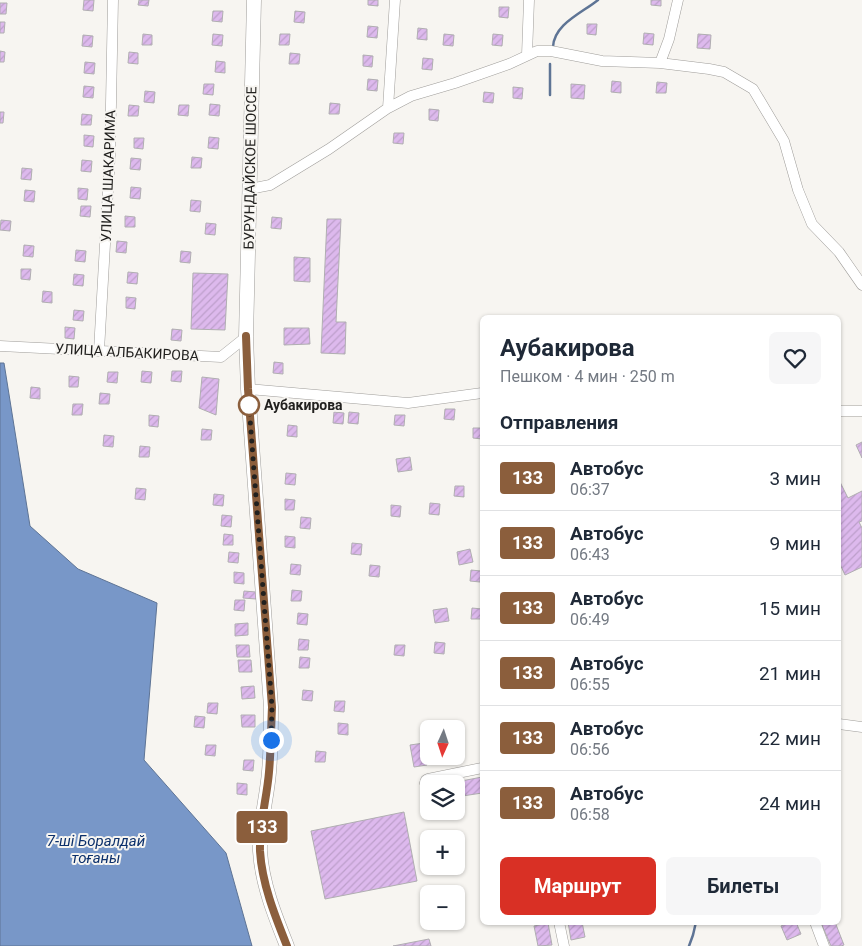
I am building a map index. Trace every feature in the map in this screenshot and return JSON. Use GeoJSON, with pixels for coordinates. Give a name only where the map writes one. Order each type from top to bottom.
{"type":"FeatureCollection","features":[{"type":"Feature","properties":{"kind":"main road","name":"БУРУНДАЙСКОЕ ШОССЕ"},"geometry":{"type":"LineString","coordinates":[[254,0],[246,336],[248,389],[272,707],[269,772],[262,818],[260,850],[264,879],[274,913],[287,946]]}},
{"type":"Feature","properties":{"kind":"street","name":"УЛИЦА ШАКАРИМА"},"geometry":{"type":"LineString","coordinates":[[99,351],[110,155],[112,0]]}},
{"type":"Feature","properties":{"kind":"street"},"geometry":{"type":"LineString","coordinates":[[388,108],[395,0]]}},
{"type":"Feature","properties":{"kind":"street"},"geometry":{"type":"LineString","coordinates":[[527,55],[529,0]]}},
{"type":"Feature","properties":{"kind":"street"},"geometry":{"type":"LineString","coordinates":[[660,63],[670,39],[678,0]]}},
{"type":"Feature","properties":{"kind":"street"},"geometry":{"type":"LineString","coordinates":[[249,189],[270,185],[329,149],[388,108],[411,96],[509,64],[537,51],[551,51],[602,60],[660,63],[724,72],[753,89],[784,141],[798,190],[812,224],[839,252],[862,285]]}},
{"type":"Feature","properties":{"kind":"street","name":"УЛИЦА АЛБАКИРОВА"},"geometry":{"type":"LineString","coordinates":[[0,346],[221,357],[246,336]]}},
{"type":"Feature","properties":{"kind":"street"},"geometry":{"type":"LineString","coordinates":[[248,389],[408,403],[480,394]]}},
{"type":"Feature","properties":{"kind":"street"},"geometry":{"type":"LineString","coordinates":[[841,411],[862,411]]}},
{"type":"Feature","properties":{"kind":"street"},"geometry":{"type":"LineString","coordinates":[[841,724],[862,727]]}},
{"type":"Feature","properties":{"kind":"street"},"geometry":{"type":"LineString","coordinates":[[448,775],[480,768]]}},
{"type":"Feature","properties":{"kind":"street"},"geometry":{"type":"LineString","coordinates":[[560,925],[564,946]]}},
{"type":"Feature","properties":{"kind":"street"},"geometry":{"type":"LineString","coordinates":[[816,925],[824,946]]}},
{"type":"Feature","properties":{"kind":"water","name":"7-ші Боралдай тоғаны"},"geometry":{"type":"Polygon","coordinates":[[[0,363],[4,363],[30,526],[78,569],[157,603],[144,760],[226,853],[252,946],[0,946],[0,363]]]}},
{"type":"Feature","properties":{"kind":"building"},"geometry":{"type":"Polygon","coordinates":[[[84,0],[94,0],[93,11],[83,10],[84,0]]]}},
{"type":"Feature","properties":{"kind":"building"},"geometry":{"type":"Polygon","coordinates":[[[139,0],[149,0],[148,6],[138,5],[139,0]]]}},
{"type":"Feature","properties":{"kind":"building"},"geometry":{"type":"Polygon","coordinates":[[[368,0],[378,0],[378,6],[368,5],[368,0]]]}},
{"type":"Feature","properties":{"kind":"building"},"geometry":{"type":"Polygon","coordinates":[[[651,0],[661,0],[661,6],[651,5],[651,0]]]}},
{"type":"Feature","properties":{"kind":"building"},"geometry":{"type":"Polygon","coordinates":[[[0,3],[7,3],[6,14],[0,14],[0,3]]]}},
{"type":"Feature","properties":{"kind":"building"},"geometry":{"type":"Polygon","coordinates":[[[499,7],[509,7],[508,18],[499,17],[499,7]]]}},
{"type":"Feature","properties":{"kind":"building"},"geometry":{"type":"Polygon","coordinates":[[[213,11],[223,11],[222,22],[212,21],[213,11]]]}},
{"type":"Feature","properties":{"kind":"building"},"geometry":{"type":"Polygon","coordinates":[[[295,11],[305,12],[304,23],[294,22],[295,11]]]}},
{"type":"Feature","properties":{"kind":"building"},"geometry":{"type":"Polygon","coordinates":[[[0,22],[5,22],[4,33],[0,33],[0,22]]]}},
{"type":"Feature","properties":{"kind":"building"},"geometry":{"type":"Polygon","coordinates":[[[587,24],[597,24],[596,35],[587,34],[587,24]]]}},
{"type":"Feature","properties":{"kind":"building"},"geometry":{"type":"Polygon","coordinates":[[[368,26],[378,27],[377,38],[367,37],[368,26]]]}},
{"type":"Feature","properties":{"kind":"building"},"geometry":{"type":"Polygon","coordinates":[[[418,28],[427,29],[427,40],[417,39],[418,28]]]}},
{"type":"Feature","properties":{"kind":"building"},"geometry":{"type":"Polygon","coordinates":[[[644,33],[654,34],[653,45],[643,44],[644,33]]]}},
{"type":"Feature","properties":{"kind":"building"},"geometry":{"type":"Polygon","coordinates":[[[143,34],[152,35],[152,45],[142,45],[143,34]]]}},
{"type":"Feature","properties":{"kind":"building"},"geometry":{"type":"Polygon","coordinates":[[[213,34],[223,35],[222,46],[212,45],[213,34]]]}},
{"type":"Feature","properties":{"kind":"building"},"geometry":{"type":"Polygon","coordinates":[[[280,34],[290,34],[289,45],[279,45],[280,34]]]}},
{"type":"Feature","properties":{"kind":"building"},"geometry":{"type":"Polygon","coordinates":[[[444,34],[454,35],[453,46],[443,45],[444,34]]]}},
{"type":"Feature","properties":{"kind":"building"},"geometry":{"type":"Polygon","coordinates":[[[493,34],[503,35],[502,46],[492,45],[493,34]]]}},
{"type":"Feature","properties":{"kind":"building"},"geometry":{"type":"Polygon","coordinates":[[[698,34],[711,35],[710,49],[697,48],[698,34]]]}},
{"type":"Feature","properties":{"kind":"building"},"geometry":{"type":"Polygon","coordinates":[[[83,35],[93,36],[92,47],[82,46],[83,35]]]}},
{"type":"Feature","properties":{"kind":"building"},"geometry":{"type":"Polygon","coordinates":[[[0,51],[5,52],[4,62],[0,62],[0,51]]]}},
{"type":"Feature","properties":{"kind":"building"},"geometry":{"type":"Polygon","coordinates":[[[129,52],[138,53],[138,64],[128,63],[129,52]]]}},
{"type":"Feature","properties":{"kind":"building"},"geometry":{"type":"Polygon","coordinates":[[[290,53],[300,54],[299,64],[289,64],[290,53]]]}},
{"type":"Feature","properties":{"kind":"building"},"geometry":{"type":"Polygon","coordinates":[[[363,55],[373,56],[372,67],[363,66],[363,55]]]}},
{"type":"Feature","properties":{"kind":"building"},"geometry":{"type":"Polygon","coordinates":[[[423,58],[433,59],[432,70],[422,69],[423,58]]]}},
{"type":"Feature","properties":{"kind":"building"},"geometry":{"type":"Polygon","coordinates":[[[216,61],[225,62],[225,73],[215,72],[216,61]]]}},
{"type":"Feature","properties":{"kind":"building"},"geometry":{"type":"Polygon","coordinates":[[[85,62],[95,63],[94,74],[84,73],[85,62]]]}},
{"type":"Feature","properties":{"kind":"building"},"geometry":{"type":"Polygon","coordinates":[[[368,79],[378,80],[377,91],[367,90],[368,79]]]}},
{"type":"Feature","properties":{"kind":"building"},"geometry":{"type":"Polygon","coordinates":[[[612,81],[621,82],[621,93],[611,92],[612,81]]]}},
{"type":"Feature","properties":{"kind":"building"},"geometry":{"type":"Polygon","coordinates":[[[657,82],[667,83],[666,93],[656,93],[657,82]]]}},
{"type":"Feature","properties":{"kind":"building"},"geometry":{"type":"Polygon","coordinates":[[[204,84],[214,84],[213,95],[203,94],[204,84]]]}},
{"type":"Feature","properties":{"kind":"building"},"geometry":{"type":"Polygon","coordinates":[[[571,84],[585,85],[584,99],[571,98],[571,84]]]}},
{"type":"Feature","properties":{"kind":"building"},"geometry":{"type":"Polygon","coordinates":[[[84,86],[94,87],[93,98],[83,97],[84,86]]]}},
{"type":"Feature","properties":{"kind":"building"},"geometry":{"type":"Polygon","coordinates":[[[513,87],[523,88],[522,99],[513,98],[513,87]]]}},
{"type":"Feature","properties":{"kind":"building"},"geometry":{"type":"Polygon","coordinates":[[[145,91],[155,92],[154,103],[144,102],[145,91]]]}},
{"type":"Feature","properties":{"kind":"building"},"geometry":{"type":"Polygon","coordinates":[[[484,92],[494,93],[493,103],[483,102],[484,92]]]}},
{"type":"Feature","properties":{"kind":"building"},"geometry":{"type":"Polygon","coordinates":[[[330,103],[340,104],[339,114],[329,114],[330,103]]]}},
{"type":"Feature","properties":{"kind":"building"},"geometry":{"type":"Polygon","coordinates":[[[210,104],[220,105],[219,116],[209,115],[210,104]]]}},
{"type":"Feature","properties":{"kind":"building"},"geometry":{"type":"Polygon","coordinates":[[[129,105],[139,106],[138,116],[128,116],[129,105]]]}},
{"type":"Feature","properties":{"kind":"building"},"geometry":{"type":"Polygon","coordinates":[[[179,105],[189,105],[188,116],[178,115],[179,105]]]}},
{"type":"Feature","properties":{"kind":"building"},"geometry":{"type":"Polygon","coordinates":[[[429,109],[439,110],[438,121],[429,120],[429,109]]]}},
{"type":"Feature","properties":{"kind":"building"},"geometry":{"type":"Polygon","coordinates":[[[0,112],[4,112],[3,123],[0,123],[0,112]]]}},
{"type":"Feature","properties":{"kind":"building"},"geometry":{"type":"Polygon","coordinates":[[[82,114],[92,115],[91,125],[81,125],[82,114]]]}},
{"type":"Feature","properties":{"kind":"building"},"geometry":{"type":"Polygon","coordinates":[[[394,133],[404,133],[403,144],[393,143],[394,133]]]}},
{"type":"Feature","properties":{"kind":"building"},"geometry":{"type":"Polygon","coordinates":[[[84,135],[94,136],[93,147],[84,146],[84,135]]]}},
{"type":"Feature","properties":{"kind":"building"},"geometry":{"type":"Polygon","coordinates":[[[209,137],[219,138],[218,149],[208,148],[209,137]]]}},
{"type":"Feature","properties":{"kind":"building"},"geometry":{"type":"Polygon","coordinates":[[[134,138],[144,138],[143,149],[134,148],[134,138]]]}},
{"type":"Feature","properties":{"kind":"building"},"geometry":{"type":"Polygon","coordinates":[[[192,157],[202,158],[201,168],[191,168],[192,157]]]}},
{"type":"Feature","properties":{"kind":"building"},"geometry":{"type":"Polygon","coordinates":[[[131,158],[141,159],[140,170],[130,169],[131,158]]]}},
{"type":"Feature","properties":{"kind":"building"},"geometry":{"type":"Polygon","coordinates":[[[82,160],[92,161],[91,172],[81,171],[82,160]]]}},
{"type":"Feature","properties":{"kind":"building"},"geometry":{"type":"Polygon","coordinates":[[[22,168],[32,169],[31,180],[21,179],[22,168]]]}},
{"type":"Feature","properties":{"kind":"building"},"geometry":{"type":"Polygon","coordinates":[[[131,187],[141,188],[140,199],[130,198],[131,187]]]}},
{"type":"Feature","properties":{"kind":"building"},"geometry":{"type":"Polygon","coordinates":[[[78,188],[88,189],[87,200],[78,199],[78,188]]]}},
{"type":"Feature","properties":{"kind":"building"},"geometry":{"type":"Polygon","coordinates":[[[25,190],[35,191],[34,202],[24,201],[25,190]]]}},
{"type":"Feature","properties":{"kind":"building"},"geometry":{"type":"Polygon","coordinates":[[[191,200],[201,201],[200,212],[190,211],[191,200]]]}},
{"type":"Feature","properties":{"kind":"building"},"geometry":{"type":"Polygon","coordinates":[[[81,206],[91,206],[90,217],[80,216],[81,206]]]}},
{"type":"Feature","properties":{"kind":"building"},"geometry":{"type":"Polygon","coordinates":[[[125,216],[135,217],[135,227],[125,227],[125,216]]]}},
{"type":"Feature","properties":{"kind":"building"},"geometry":{"type":"Polygon","coordinates":[[[272,217],[282,218],[281,229],[271,228],[272,217]]]}},
{"type":"Feature","properties":{"kind":"building"},"geometry":{"type":"Polygon","coordinates":[[[327,219],[341,219],[336,322],[346,322],[345,354],[321,353],[327,219]]]}},
{"type":"Feature","properties":{"kind":"building"},"geometry":{"type":"Polygon","coordinates":[[[1,220],[11,221],[10,231],[0,230],[1,220]]]}},
{"type":"Feature","properties":{"kind":"building"},"geometry":{"type":"Polygon","coordinates":[[[206,223],[216,224],[215,235],[205,234],[206,223]]]}},
{"type":"Feature","properties":{"kind":"building"},"geometry":{"type":"Polygon","coordinates":[[[117,241],[127,242],[126,253],[116,252],[117,241]]]}},
{"type":"Feature","properties":{"kind":"building"},"geometry":{"type":"Polygon","coordinates":[[[24,245],[34,246],[33,257],[23,256],[24,245]]]}},
{"type":"Feature","properties":{"kind":"building"},"geometry":{"type":"Polygon","coordinates":[[[76,250],[86,251],[85,262],[75,261],[76,250]]]}},
{"type":"Feature","properties":{"kind":"building"},"geometry":{"type":"Polygon","coordinates":[[[181,251],[191,252],[190,263],[180,262],[181,251]]]}},
{"type":"Feature","properties":{"kind":"building"},"geometry":{"type":"Polygon","coordinates":[[[294,257],[310,258],[310,282],[294,281],[294,257]]]}},
{"type":"Feature","properties":{"kind":"building"},"geometry":{"type":"Polygon","coordinates":[[[21,269],[31,269],[30,280],[21,279],[21,269]]]}},
{"type":"Feature","properties":{"kind":"building"},"geometry":{"type":"Polygon","coordinates":[[[128,272],[138,273],[137,284],[127,283],[128,272]]]}},
{"type":"Feature","properties":{"kind":"building"},"geometry":{"type":"Polygon","coordinates":[[[193,273],[228,274],[225,330],[191,329],[193,273]]]}},
{"type":"Feature","properties":{"kind":"building"},"geometry":{"type":"Polygon","coordinates":[[[74,274],[84,275],[83,286],[73,285],[74,274]]]}},
{"type":"Feature","properties":{"kind":"building"},"geometry":{"type":"Polygon","coordinates":[[[43,291],[52,292],[52,303],[42,302],[43,291]]]}},
{"type":"Feature","properties":{"kind":"building"},"geometry":{"type":"Polygon","coordinates":[[[126,297],[136,298],[135,309],[126,308],[126,297]]]}},
{"type":"Feature","properties":{"kind":"building"},"geometry":{"type":"Polygon","coordinates":[[[74,310],[84,311],[83,321],[73,320],[74,310]]]}},
{"type":"Feature","properties":{"kind":"building"},"geometry":{"type":"Polygon","coordinates":[[[65,327],[75,328],[74,339],[65,338],[65,327]]]}},
{"type":"Feature","properties":{"kind":"building"},"geometry":{"type":"Polygon","coordinates":[[[284,328],[309,328],[310,344],[284,345],[284,328]]]}},
{"type":"Feature","properties":{"kind":"building"},"geometry":{"type":"Polygon","coordinates":[[[172,329],[182,330],[181,341],[171,340],[172,329]]]}},
{"type":"Feature","properties":{"kind":"building"},"geometry":{"type":"Polygon","coordinates":[[[274,362],[283,363],[283,374],[273,373],[274,362]]]}},
{"type":"Feature","properties":{"kind":"building"},"geometry":{"type":"Polygon","coordinates":[[[142,371],[152,372],[151,383],[141,382],[142,371]]]}},
{"type":"Feature","properties":{"kind":"building"},"geometry":{"type":"Polygon","coordinates":[[[172,371],[182,371],[181,382],[171,381],[172,371]]]}},
{"type":"Feature","properties":{"kind":"building"},"geometry":{"type":"Polygon","coordinates":[[[108,372],[118,372],[117,383],[107,382],[108,372]]]}},
{"type":"Feature","properties":{"kind":"building"},"geometry":{"type":"Polygon","coordinates":[[[69,376],[79,377],[78,387],[69,387],[69,376]]]}},
{"type":"Feature","properties":{"kind":"building"},"geometry":{"type":"Polygon","coordinates":[[[202,377],[219,379],[216,415],[199,408],[202,377]]]}},
{"type":"Feature","properties":{"kind":"building"},"geometry":{"type":"Polygon","coordinates":[[[31,387],[40,388],[40,399],[30,398],[31,387]]]}},
{"type":"Feature","properties":{"kind":"building"},"geometry":{"type":"Polygon","coordinates":[[[100,393],[110,394],[109,404],[99,404],[100,393]]]}},
{"type":"Feature","properties":{"kind":"building"},"geometry":{"type":"Polygon","coordinates":[[[73,404],[83,404],[82,415],[72,415],[73,404]]]}},
{"type":"Feature","properties":{"kind":"building"},"geometry":{"type":"Polygon","coordinates":[[[445,409],[455,409],[454,420],[444,419],[445,409]]]}},
{"type":"Feature","properties":{"kind":"building"},"geometry":{"type":"Polygon","coordinates":[[[334,412],[344,413],[343,424],[333,423],[334,412]]]}},
{"type":"Feature","properties":{"kind":"building"},"geometry":{"type":"Polygon","coordinates":[[[349,412],[359,413],[358,424],[348,423],[349,412]]]}},
{"type":"Feature","properties":{"kind":"building"},"geometry":{"type":"Polygon","coordinates":[[[149,415],[159,416],[158,427],[149,426],[149,415]]]}},
{"type":"Feature","properties":{"kind":"building"},"geometry":{"type":"Polygon","coordinates":[[[395,415],[405,415],[404,426],[394,425],[395,415]]]}},
{"type":"Feature","properties":{"kind":"building"},"geometry":{"type":"Polygon","coordinates":[[[288,425],[297,426],[297,437],[287,436],[288,425]]]}},
{"type":"Feature","properties":{"kind":"building"},"geometry":{"type":"Polygon","coordinates":[[[473,428],[480,428],[480,439],[473,438],[473,428]]]}},
{"type":"Feature","properties":{"kind":"building"},"geometry":{"type":"Polygon","coordinates":[[[202,429],[212,430],[211,440],[201,440],[202,429]]]}},
{"type":"Feature","properties":{"kind":"building"},"geometry":{"type":"Polygon","coordinates":[[[104,435],[114,436],[113,447],[103,446],[104,435]]]}},
{"type":"Feature","properties":{"kind":"building"},"geometry":{"type":"Polygon","coordinates":[[[862,442],[862,458],[856,445],[862,442]]]}},
{"type":"Feature","properties":{"kind":"building"},"geometry":{"type":"Polygon","coordinates":[[[140,446],[150,447],[149,457],[139,457],[140,446]]]}},
{"type":"Feature","properties":{"kind":"building"},"geometry":{"type":"Polygon","coordinates":[[[410,457],[412,470],[398,472],[396,459],[410,457]]]}},
{"type":"Feature","properties":{"kind":"building"},"geometry":{"type":"Polygon","coordinates":[[[286,473],[296,474],[295,485],[285,484],[286,473]]]}},
{"type":"Feature","properties":{"kind":"building"},"geometry":{"type":"Polygon","coordinates":[[[841,484],[848,498],[862,491],[862,521],[859,522],[862,528],[862,567],[845,575],[841,566],[841,484]]]}},
{"type":"Feature","properties":{"kind":"building"},"geometry":{"type":"Polygon","coordinates":[[[455,486],[464,486],[464,497],[454,496],[455,486]]]}},
{"type":"Feature","properties":{"kind":"building"},"geometry":{"type":"Polygon","coordinates":[[[136,488],[146,489],[145,500],[135,499],[136,488]]]}},
{"type":"Feature","properties":{"kind":"building"},"geometry":{"type":"Polygon","coordinates":[[[214,494],[224,495],[223,506],[213,505],[214,494]]]}},
{"type":"Feature","properties":{"kind":"building"},"geometry":{"type":"Polygon","coordinates":[[[285,499],[295,500],[294,510],[285,510],[285,499]]]}},
{"type":"Feature","properties":{"kind":"building"},"geometry":{"type":"Polygon","coordinates":[[[430,503],[440,504],[439,515],[429,514],[430,503]]]}},
{"type":"Feature","properties":{"kind":"building"},"geometry":{"type":"Polygon","coordinates":[[[391,505],[401,506],[400,517],[391,516],[391,505]]]}},
{"type":"Feature","properties":{"kind":"building"},"geometry":{"type":"Polygon","coordinates":[[[222,515],[232,516],[231,527],[221,526],[222,515]]]}},
{"type":"Feature","properties":{"kind":"building"},"geometry":{"type":"Polygon","coordinates":[[[301,517],[311,518],[310,529],[300,528],[301,517]]]}},
{"type":"Feature","properties":{"kind":"building"},"geometry":{"type":"Polygon","coordinates":[[[224,534],[233,535],[233,545],[223,545],[224,534]]]}},
{"type":"Feature","properties":{"kind":"building"},"geometry":{"type":"Polygon","coordinates":[[[285,536],[295,537],[295,548],[285,547],[285,536]]]}},
{"type":"Feature","properties":{"kind":"building"},"geometry":{"type":"Polygon","coordinates":[[[352,543],[362,544],[361,555],[351,554],[352,543]]]}},
{"type":"Feature","properties":{"kind":"building"},"geometry":{"type":"Polygon","coordinates":[[[470,549],[473,562],[459,565],[457,552],[470,549]]]}},
{"type":"Feature","properties":{"kind":"building"},"geometry":{"type":"Polygon","coordinates":[[[229,552],[239,553],[238,563],[228,562],[229,552]]]}},
{"type":"Feature","properties":{"kind":"building"},"geometry":{"type":"Polygon","coordinates":[[[291,564],[301,565],[300,575],[290,574],[291,564]]]}},
{"type":"Feature","properties":{"kind":"building"},"geometry":{"type":"Polygon","coordinates":[[[370,565],[380,566],[379,577],[369,576],[370,565]]]}},
{"type":"Feature","properties":{"kind":"building"},"geometry":{"type":"Polygon","coordinates":[[[471,570],[480,571],[480,582],[470,581],[471,570]]]}},
{"type":"Feature","properties":{"kind":"building"},"geometry":{"type":"Polygon","coordinates":[[[234,572],[244,573],[244,584],[234,583],[234,572]]]}},
{"type":"Feature","properties":{"kind":"building"},"geometry":{"type":"Polygon","coordinates":[[[292,590],[302,591],[301,601],[291,601],[292,590]]]}},
{"type":"Feature","properties":{"kind":"building"},"geometry":{"type":"Polygon","coordinates":[[[244,591],[256,592],[256,599],[243,598],[244,591]]]}},
{"type":"Feature","properties":{"kind":"building"},"geometry":{"type":"Polygon","coordinates":[[[235,600],[245,600],[244,611],[234,610],[235,600]]]}},
{"type":"Feature","properties":{"kind":"building"},"geometry":{"type":"Polygon","coordinates":[[[447,608],[449,621],[435,623],[433,610],[447,608]]]}},
{"type":"Feature","properties":{"kind":"building"},"geometry":{"type":"Polygon","coordinates":[[[472,608],[480,609],[480,619],[471,619],[472,608]]]}},
{"type":"Feature","properties":{"kind":"building"},"geometry":{"type":"Polygon","coordinates":[[[298,613],[308,614],[307,625],[297,624],[298,613]]]}},
{"type":"Feature","properties":{"kind":"building"},"geometry":{"type":"Polygon","coordinates":[[[248,623],[248,635],[235,636],[235,624],[248,623]]]}},
{"type":"Feature","properties":{"kind":"building"},"geometry":{"type":"Polygon","coordinates":[[[299,639],[309,640],[308,650],[298,650],[299,639]]]}},
{"type":"Feature","properties":{"kind":"building"},"geometry":{"type":"Polygon","coordinates":[[[435,642],[445,643],[444,654],[434,653],[435,642]]]}},
{"type":"Feature","properties":{"kind":"building"},"geometry":{"type":"Polygon","coordinates":[[[236,645],[249,645],[250,657],[237,657],[236,645]]]}},
{"type":"Feature","properties":{"kind":"building"},"geometry":{"type":"Polygon","coordinates":[[[395,645],[405,645],[404,656],[394,655],[395,645]]]}},
{"type":"Feature","properties":{"kind":"building"},"geometry":{"type":"Polygon","coordinates":[[[300,657],[310,658],[309,668],[299,668],[300,657]]]}},
{"type":"Feature","properties":{"kind":"building"},"geometry":{"type":"Polygon","coordinates":[[[238,660],[251,660],[252,672],[239,672],[238,660]]]}},
{"type":"Feature","properties":{"kind":"building"},"geometry":{"type":"Polygon","coordinates":[[[254,686],[255,698],[242,699],[241,687],[254,686]]]}},
{"type":"Feature","properties":{"kind":"building"},"geometry":{"type":"Polygon","coordinates":[[[303,690],[313,691],[312,701],[302,700],[303,690]]]}},
{"type":"Feature","properties":{"kind":"building"},"geometry":{"type":"Polygon","coordinates":[[[335,701],[345,701],[344,712],[334,711],[335,701]]]}},
{"type":"Feature","properties":{"kind":"building"},"geometry":{"type":"Polygon","coordinates":[[[208,703],[218,703],[217,714],[207,713],[208,703]]]}},
{"type":"Feature","properties":{"kind":"building"},"geometry":{"type":"Polygon","coordinates":[[[241,715],[255,715],[255,727],[242,727],[241,715]]]}},
{"type":"Feature","properties":{"kind":"building"},"geometry":{"type":"Polygon","coordinates":[[[195,716],[205,717],[204,728],[194,727],[195,716]]]}},
{"type":"Feature","properties":{"kind":"building"},"geometry":{"type":"Polygon","coordinates":[[[338,723],[348,724],[348,735],[338,734],[338,723]]]}},
{"type":"Feature","properties":{"kind":"building"},"geometry":{"type":"Polygon","coordinates":[[[420,744],[420,765],[427,765],[414,767],[410,745],[420,744]]]}},
{"type":"Feature","properties":{"kind":"building"},"geometry":{"type":"Polygon","coordinates":[[[206,745],[216,745],[215,756],[205,755],[206,745]]]}},
{"type":"Feature","properties":{"kind":"building"},"geometry":{"type":"Polygon","coordinates":[[[316,751],[326,752],[325,762],[315,762],[316,751]]]}},
{"type":"Feature","properties":{"kind":"building"},"geometry":{"type":"Polygon","coordinates":[[[244,760],[254,760],[253,771],[243,770],[244,760]]]}},
{"type":"Feature","properties":{"kind":"building"},"geometry":{"type":"Polygon","coordinates":[[[480,777],[480,793],[465,796],[465,780],[480,777]]]}},
{"type":"Feature","properties":{"kind":"building"},"geometry":{"type":"Polygon","coordinates":[[[237,783],[247,784],[247,795],[237,794],[237,783]]]}},
{"type":"Feature","properties":{"kind":"building"},"geometry":{"type":"Polygon","coordinates":[[[404,812],[417,881],[325,899],[311,831],[404,812]]]}},
{"type":"Feature","properties":{"kind":"building"},"geometry":{"type":"Polygon","coordinates":[[[548,925],[552,945],[538,946],[534,926],[548,925]]]}},
{"type":"Feature","properties":{"kind":"building"},"geometry":{"type":"Polygon","coordinates":[[[568,925],[583,925],[585,937],[571,940],[568,925]]]}},
{"type":"Feature","properties":{"kind":"building"},"geometry":{"type":"Polygon","coordinates":[[[797,925],[801,934],[787,940],[781,926],[797,925]]]}},
{"type":"Feature","properties":{"kind":"building"},"geometry":{"type":"Polygon","coordinates":[[[822,925],[836,925],[844,945],[831,946],[822,925]]]}},
{"type":"Feature","properties":{"kind":"building"},"geometry":{"type":"Polygon","coordinates":[[[429,939],[431,946],[393,946],[429,939]]]}},
{"type":"Feature","properties":{"kind":"waterway"},"geometry":{"type":"LineString","coordinates":[[553,47],[558,32],[563,25],[598,0]]}},
{"type":"Feature","properties":{"kind":"waterway"},"geometry":{"type":"LineString","coordinates":[[550,64],[550,95]]}},
{"type":"Feature","properties":{"kind":"waterway"},"geometry":{"type":"LineString","coordinates":[[689,946],[695,925]]}},
{"type":"Feature","properties":{"kind":"bus line","name":"133"},"geometry":{"type":"LineString","coordinates":[[246,336],[248,389],[272,707],[269,772],[262,818],[260,850],[264,879],[274,913],[287,946]]}},
{"type":"Feature","properties":{"kind":"place","name":"Аубакирова"},"geometry":{"type":"Point","coordinates":[249,405]}},
{"type":"Feature","properties":{"kind":"route"},"geometry":{"type":"LineString","coordinates":[[249,405],[272,707],[271,740]]}}]}
